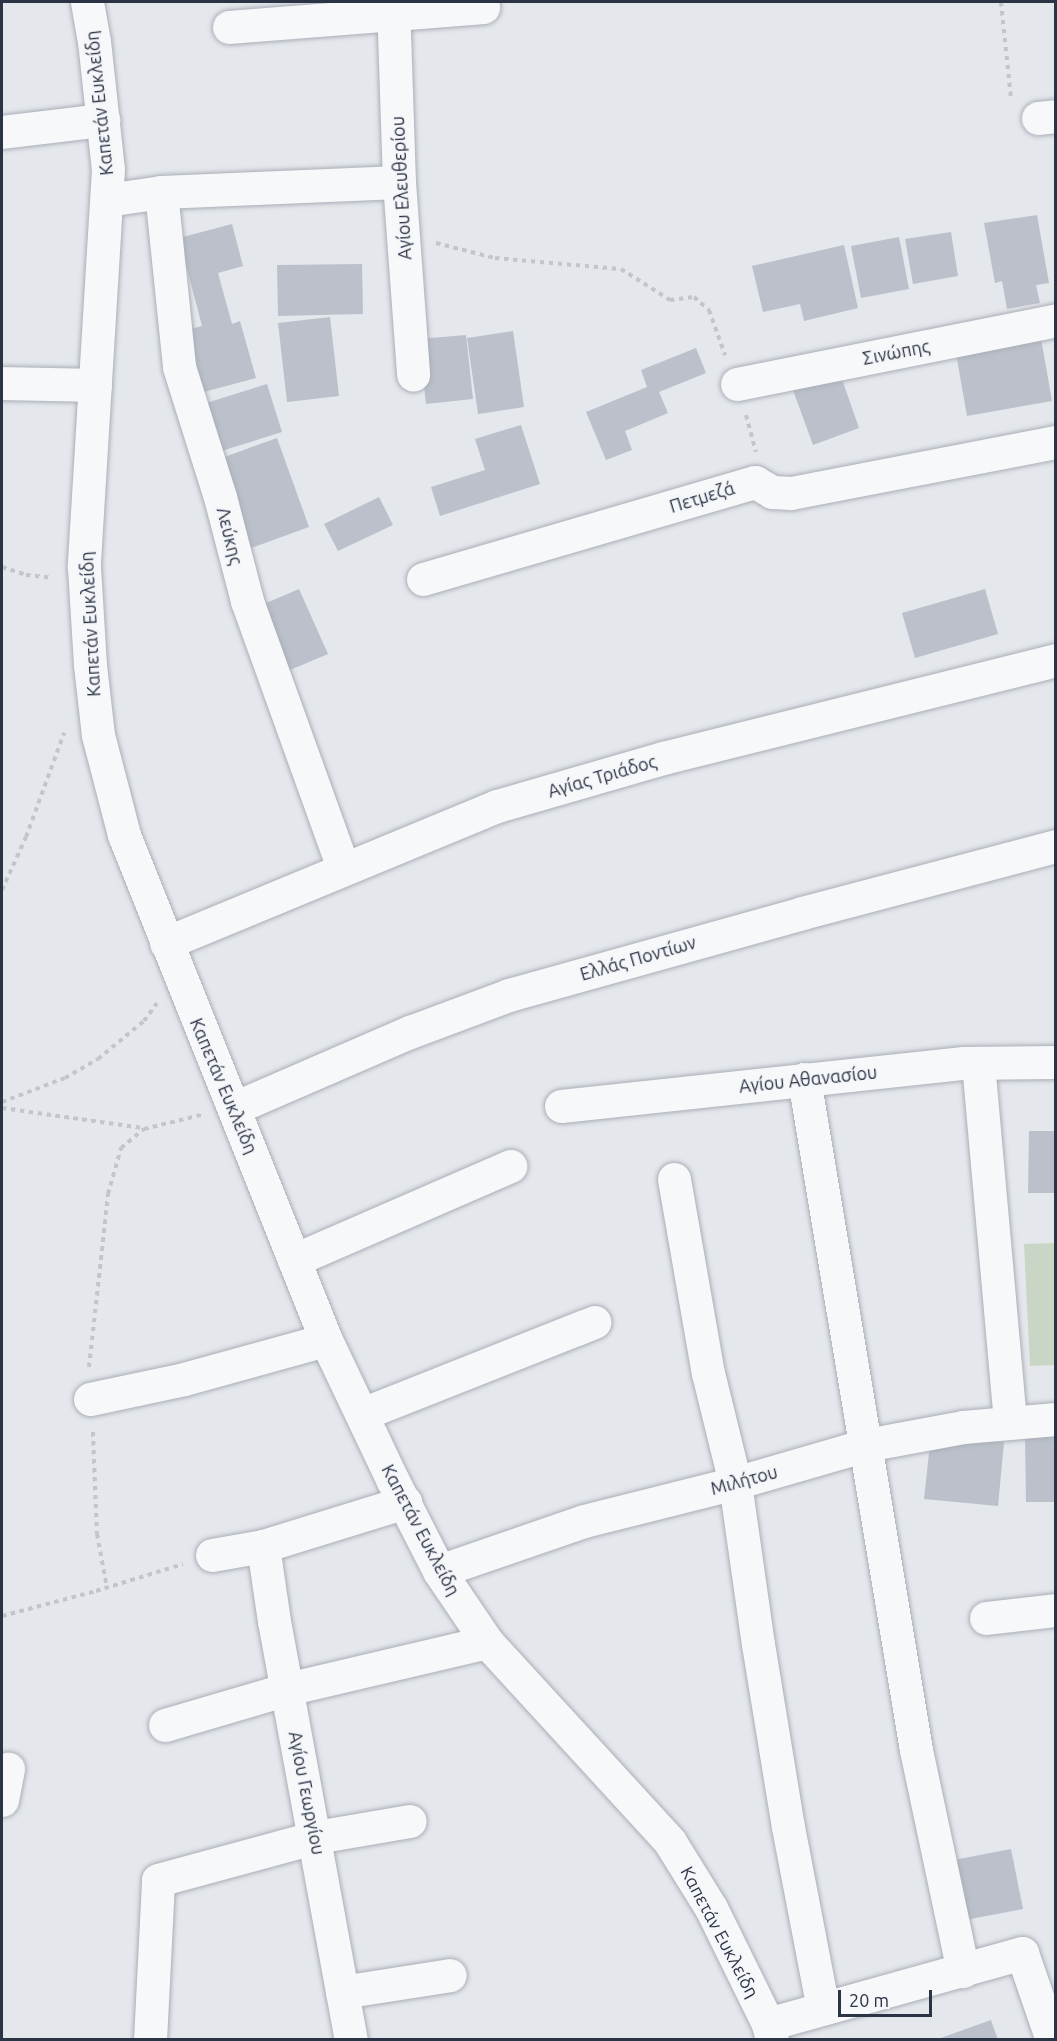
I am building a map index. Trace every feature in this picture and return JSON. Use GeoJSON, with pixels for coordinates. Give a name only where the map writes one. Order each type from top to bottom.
{"type":"FeatureCollection","features":[{"type":"Feature","properties":{"kind":"street","name":"Καπετάν Ευκλείδη"},"geometry":{"type":"LineString","coordinates":[[87,2],[94,41],[108,169],[88,469],[85,582],[90,664],[98,735],[124,835],[178,976],[234,1108],[326,1340],[439,1571],[487,1642],[670,1842],[711,1908],[770,2032]]}},
{"type":"Feature","properties":{"kind":"street"},"geometry":{"type":"LineString","coordinates":[[229,27],[393,8],[483,7]]}},
{"type":"Feature","properties":{"kind":"street","name":"Αγίου Ελευθερίου"},"geometry":{"type":"LineString","coordinates":[[393,8],[399,182],[413,374]]}},
{"type":"Feature","properties":{"kind":"street"},"geometry":{"type":"LineString","coordinates":[[2,132],[103,120]]}},
{"type":"Feature","properties":{"kind":"street"},"geometry":{"type":"LineString","coordinates":[[107,200],[161,192],[399,182]]}},
{"type":"Feature","properties":{"kind":"street","name":"Λεύκης"},"geometry":{"type":"LineString","coordinates":[[161,192],[179,367],[220,497],[247,601],[343,868]]}},
{"type":"Feature","properties":{"kind":"street","name":"Σινώπης"},"geometry":{"type":"LineString","coordinates":[[737,384],[1056,320]]}},
{"type":"Feature","properties":{"kind":"street"},"geometry":{"type":"LineString","coordinates":[[2,383],[95,385]]}},
{"type":"Feature","properties":{"kind":"street","name":"Πετμεζά"},"geometry":{"type":"LineString","coordinates":[[423,579],[754,482],[772,492],[791,493],[1056,442]]}},
{"type":"Feature","properties":{"kind":"street","name":"Αγίας Τριάδος"},"geometry":{"type":"LineString","coordinates":[[166,943],[497,806],[697,749],[1056,660]]}},
{"type":"Feature","properties":{"kind":"street","name":"Ελλάς Ποντίων"},"geometry":{"type":"LineString","coordinates":[[234,1108],[410,1032],[509,995],[802,913],[1056,846]]}},
{"type":"Feature","properties":{"kind":"street","name":"Αγίου Αθανασίου"},"geometry":{"type":"LineString","coordinates":[[561,1106],[804,1079],[978,1063],[1056,1062]]}},
{"type":"Feature","properties":{"kind":"street"},"geometry":{"type":"LineString","coordinates":[[978,1063],[1010,1424]]}},
{"type":"Feature","properties":{"kind":"street"},"geometry":{"type":"LineString","coordinates":[[804,1079],[916,1750],[963,1971]]}},
{"type":"Feature","properties":{"kind":"street"},"geometry":{"type":"LineString","coordinates":[[294,1260],[510,1166]]}},
{"type":"Feature","properties":{"kind":"street"},"geometry":{"type":"LineString","coordinates":[[674,1179],[708,1373],[735,1483],[788,1827],[823,2008]]}},
{"type":"Feature","properties":{"kind":"street"},"geometry":{"type":"LineString","coordinates":[[362,1414],[594,1322]]}},
{"type":"Feature","properties":{"kind":"street"},"geometry":{"type":"LineString","coordinates":[[90,1399],[184,1379],[326,1340]]}},
{"type":"Feature","properties":{"kind":"street","name":"Μιλήτου"},"geometry":{"type":"LineString","coordinates":[[439,1571],[584,1521],[735,1483],[866,1445],[963,1427],[1056,1419]]}},
{"type":"Feature","properties":{"kind":"street"},"geometry":{"type":"LineString","coordinates":[[212,1555],[263,1546],[405,1502]]}},
{"type":"Feature","properties":{"kind":"street","name":"Αγίου Γεωργίου"},"geometry":{"type":"LineString","coordinates":[[263,1546],[351,2040]]}},
{"type":"Feature","properties":{"kind":"street"},"geometry":{"type":"LineString","coordinates":[[986,1618],[1056,1610]]}},
{"type":"Feature","properties":{"kind":"street"},"geometry":{"type":"LineString","coordinates":[[165,1725],[287,1689],[487,1642]]}},
{"type":"Feature","properties":{"kind":"street"},"geometry":{"type":"LineString","coordinates":[[150,2040],[158,1880],[315,1837],[410,1821]]}},
{"type":"Feature","properties":{"kind":"street"},"geometry":{"type":"LineString","coordinates":[[770,2032],[823,2008],[1022,1953],[1052,2040]]}},
{"type":"Feature","properties":{"kind":"street"},"geometry":{"type":"LineString","coordinates":[[342,1992],[450,1975]]}},
{"type":"Feature","properties":{"kind":"path"},"geometry":{"type":"LineString","coordinates":[[1001,2],[1011,108],[1018,117],[1047,117]]}},
{"type":"Feature","properties":{"kind":"path"},"geometry":{"type":"LineString","coordinates":[[403,234],[495,258],[621,269],[670,300],[694,297],[709,310],[737,384],[755,446],[761,486]]}},
{"type":"Feature","properties":{"kind":"path"},"geometry":{"type":"LineString","coordinates":[[2,567],[26,575],[85,582]]}},
{"type":"Feature","properties":{"kind":"path"},"geometry":{"type":"LineString","coordinates":[[2,890],[26,837],[66,726]]}},
{"type":"Feature","properties":{"kind":"path"},"geometry":{"type":"LineString","coordinates":[[2,1102],[65,1078],[98,1059],[144,1021],[178,976]]}},
{"type":"Feature","properties":{"kind":"path"},"geometry":{"type":"LineString","coordinates":[[2,1108],[144,1129],[234,1108]]}},
{"type":"Feature","properties":{"kind":"path"},"geometry":{"type":"LineString","coordinates":[[108,1588],[97,1534],[88,1373],[108,1194],[121,1148],[144,1129]]}},
{"type":"Feature","properties":{"kind":"path"},"geometry":{"type":"LineString","coordinates":[[2,1616],[108,1588],[212,1555]]}},
{"type":"Feature","properties":{"kind":"green space"},"geometry":{"type":"Polygon","coordinates":[[[1055,1243],[1055,1365],[1030,1366],[1024,1244],[1055,1243]]]}},
{"type":"Feature","properties":{"kind":"building"},"geometry":{"type":"Polygon","coordinates":[[[1037,215],[1049,283],[1036,285],[1040,303],[1007,309],[1002,281],[995,283],[984,223],[1037,215]]]}},
{"type":"Feature","properties":{"kind":"building"},"geometry":{"type":"Polygon","coordinates":[[[232,224],[243,266],[218,273],[232,324],[240,321],[256,378],[204,392],[187,330],[202,326],[179,238],[232,224]]]}},
{"type":"Feature","properties":{"kind":"building"},"geometry":{"type":"Polygon","coordinates":[[[951,232],[958,276],[913,284],[905,239],[951,232]]]}},
{"type":"Feature","properties":{"kind":"building"},"geometry":{"type":"Polygon","coordinates":[[[899,237],[909,289],[861,298],[851,246],[899,237]]]}},
{"type":"Feature","properties":{"kind":"building"},"geometry":{"type":"Polygon","coordinates":[[[844,245],[858,308],[804,321],[800,304],[763,312],[752,266],[844,245]]]}},
{"type":"Feature","properties":{"kind":"building"},"geometry":{"type":"Polygon","coordinates":[[[362,264],[363,314],[278,316],[277,265],[362,264]]]}},
{"type":"Feature","properties":{"kind":"building"},"geometry":{"type":"Polygon","coordinates":[[[330,317],[339,396],[287,402],[278,323],[330,317]]]}},
{"type":"Feature","properties":{"kind":"building"},"geometry":{"type":"Polygon","coordinates":[[[1039,327],[1052,401],[967,416],[954,342],[1039,327]]]}},
{"type":"Feature","properties":{"kind":"building"},"geometry":{"type":"Polygon","coordinates":[[[513,331],[524,407],[478,414],[467,338],[513,331]]]}},
{"type":"Feature","properties":{"kind":"building"},"geometry":{"type":"Polygon","coordinates":[[[466,335],[473,399],[426,404],[419,339],[466,335]]]}},
{"type":"Feature","properties":{"kind":"building"},"geometry":{"type":"Polygon","coordinates":[[[696,348],[706,373],[659,392],[668,413],[625,431],[632,450],[606,460],[586,412],[647,387],[641,370],[696,348]]]}},
{"type":"Feature","properties":{"kind":"building"},"geometry":{"type":"Polygon","coordinates":[[[837,365],[859,428],[813,445],[790,382],[837,365]]]}},
{"type":"Feature","properties":{"kind":"building"},"geometry":{"type":"Polygon","coordinates":[[[267,384],[282,432],[218,452],[203,404],[267,384]]]}},
{"type":"Feature","properties":{"kind":"building"},"geometry":{"type":"Polygon","coordinates":[[[521,425],[540,484],[440,516],[431,487],[485,470],[475,439],[521,425]]]}},
{"type":"Feature","properties":{"kind":"building"},"geometry":{"type":"Polygon","coordinates":[[[277,438],[309,527],[251,548],[219,459],[277,438]]]}},
{"type":"Feature","properties":{"kind":"building"},"geometry":{"type":"Polygon","coordinates":[[[379,497],[393,525],[338,551],[324,524],[379,497]]]}},
{"type":"Feature","properties":{"kind":"building"},"geometry":{"type":"Polygon","coordinates":[[[299,589],[328,654],[278,675],[250,610],[299,589]]]}},
{"type":"Feature","properties":{"kind":"building"},"geometry":{"type":"Polygon","coordinates":[[[985,589],[998,634],[915,658],[902,613],[985,589]]]}},
{"type":"Feature","properties":{"kind":"building"},"geometry":{"type":"Polygon","coordinates":[[[1029,1131],[1056,1131],[1056,1193],[1028,1193],[1029,1131]]]}},
{"type":"Feature","properties":{"kind":"building"},"geometry":{"type":"Polygon","coordinates":[[[1056,1432],[1056,1502],[1026,1502],[1025,1433],[1056,1432]]]}},
{"type":"Feature","properties":{"kind":"building"},"geometry":{"type":"Polygon","coordinates":[[[931,1435],[1004,1442],[998,1506],[924,1499],[931,1435]]]}},
{"type":"Feature","properties":{"kind":"building"},"geometry":{"type":"Polygon","coordinates":[[[1011,1849],[1023,1909],[965,1920],[954,1860],[1011,1849]]]}},
{"type":"Feature","properties":{"kind":"building"},"geometry":{"type":"Polygon","coordinates":[[[991,2020],[998,2040],[938,2040],[938,2039],[991,2020]]]}}]}
